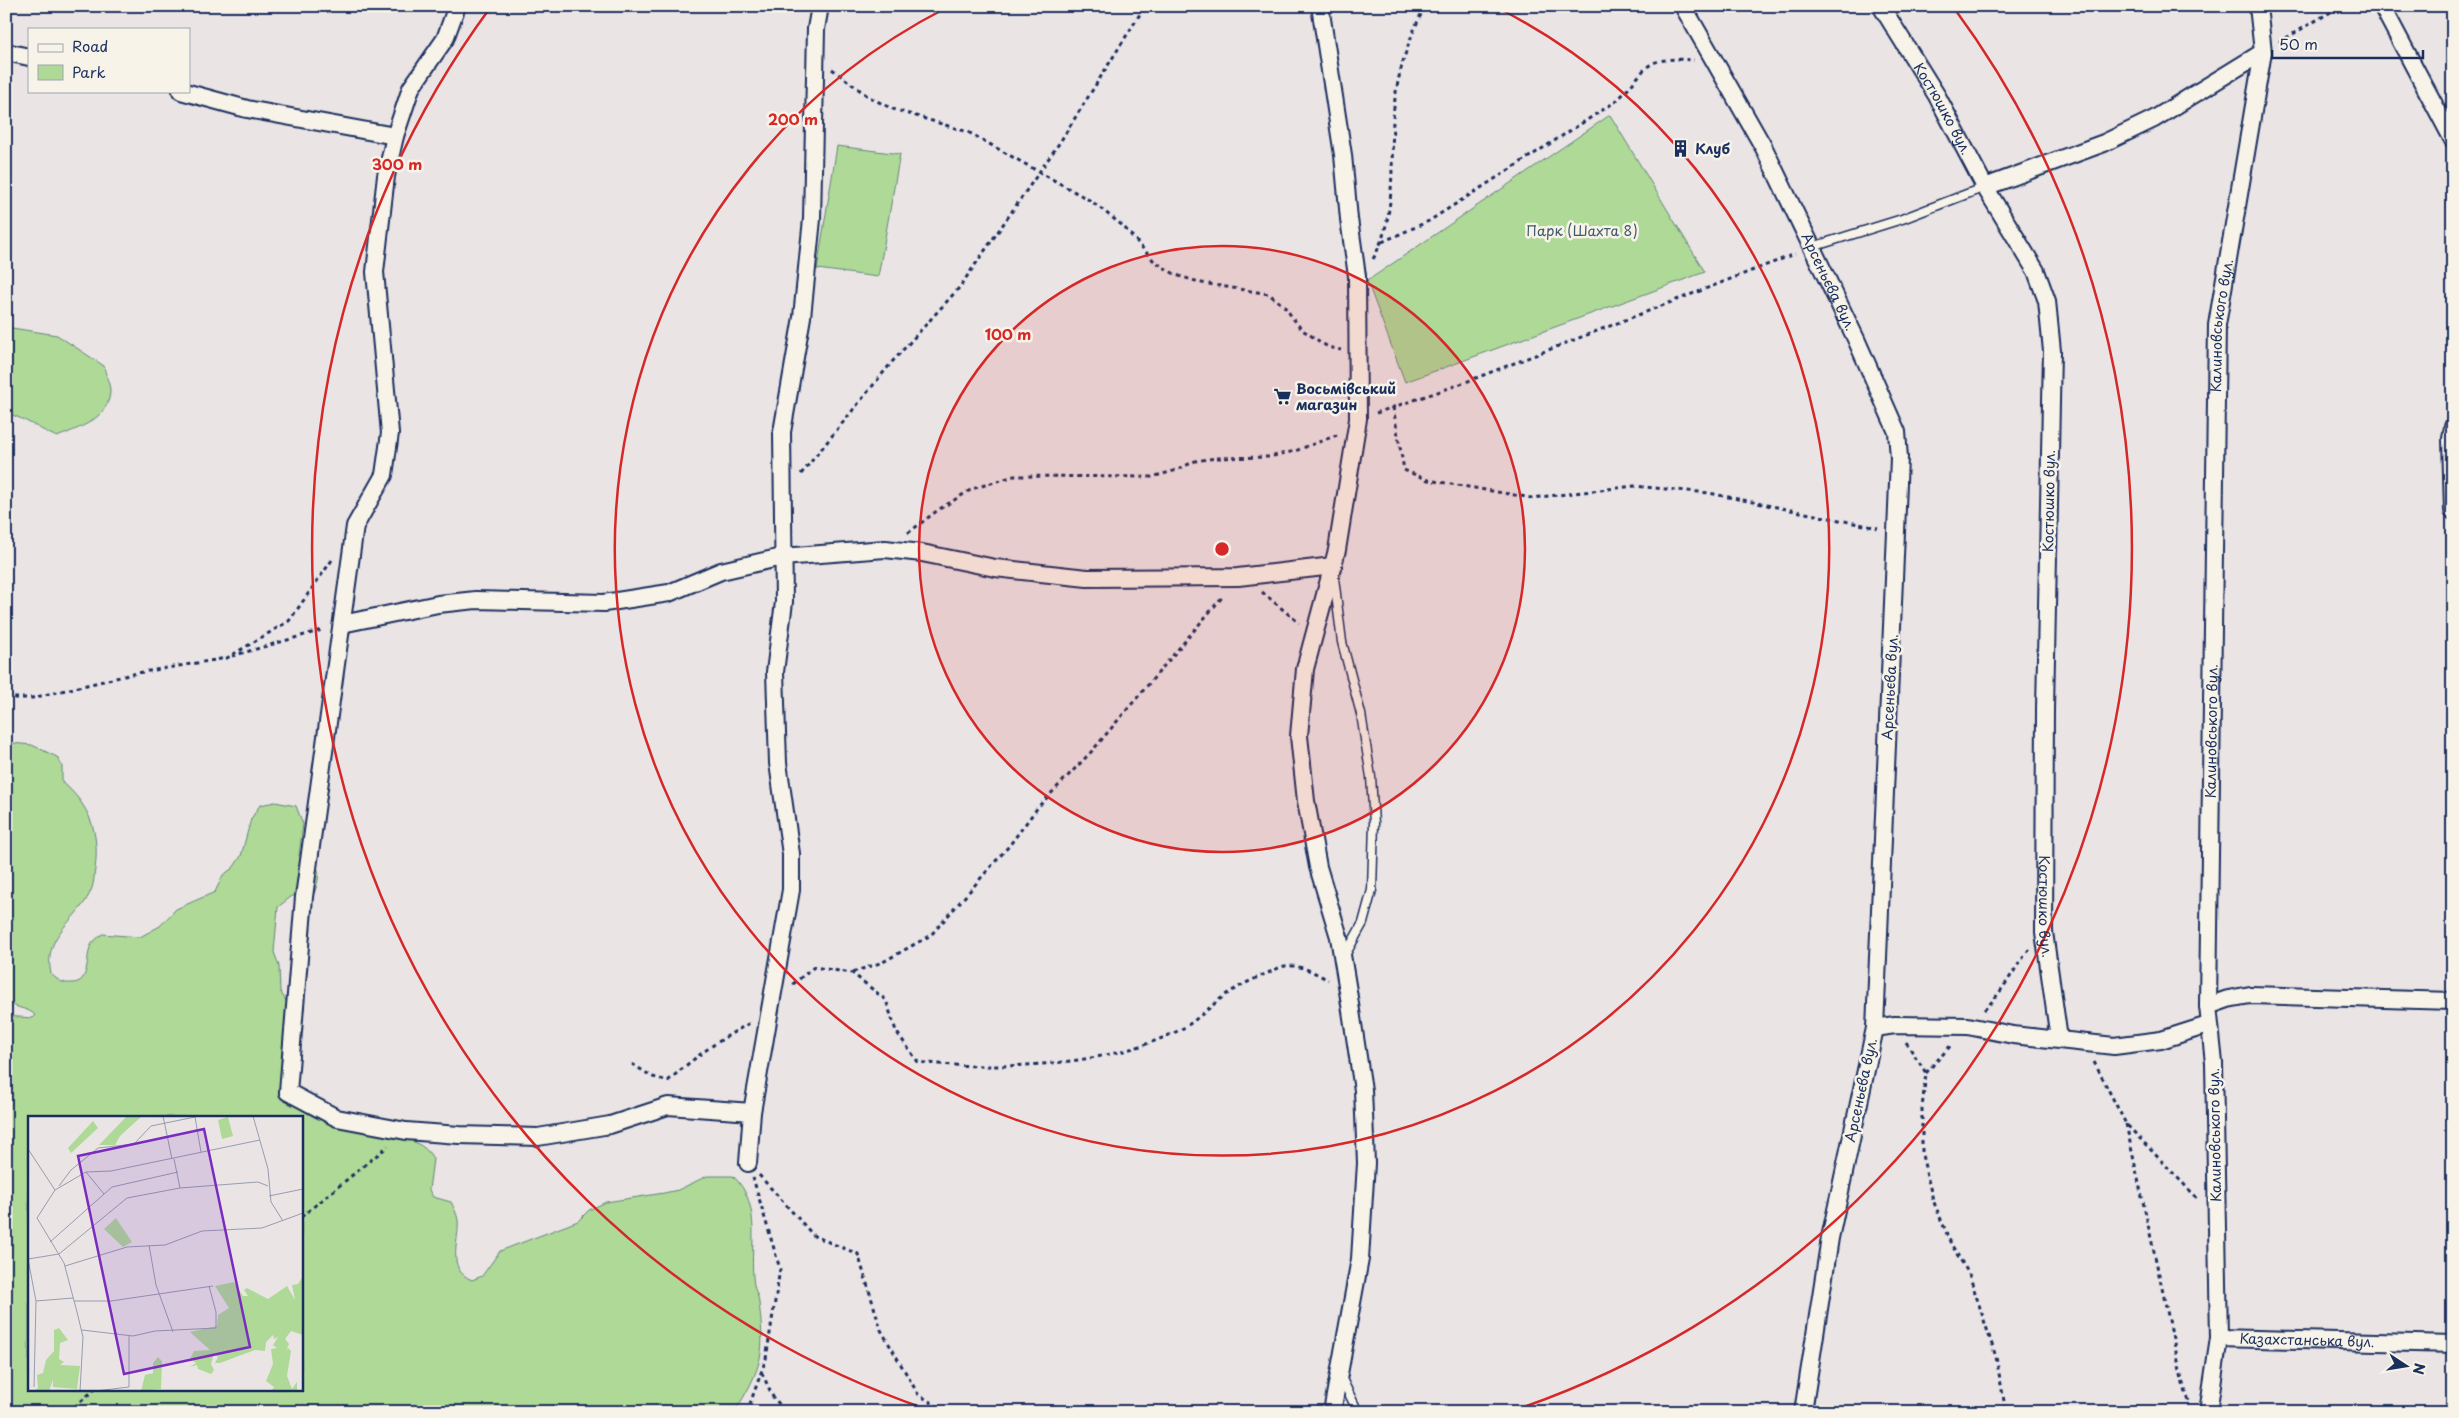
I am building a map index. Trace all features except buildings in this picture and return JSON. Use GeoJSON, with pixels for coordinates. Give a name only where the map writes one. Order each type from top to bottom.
{"type":"FeatureCollection","features":[{"type":"Feature","properties":{"kind":"street"},"geometry":{"type":"LineString","coordinates":[[457,6],[445,38],[411,88],[394,136],[386,176],[375,272],[390,433],[384,474],[355,526],[304,897],[288,1092],[337,1118],[406,1131],[459,1136],[538,1137],[610,1125],[668,1106],[752,1112]]}},
{"type":"Feature","properties":{"kind":"street"},"geometry":{"type":"LineString","coordinates":[[748,1163],[752,1112],[791,890],[791,854],[778,763],[775,672],[784,602],[782,432],[802,317],[812,219],[816,56],[820,6]]}},
{"type":"Feature","properties":{"kind":"street"},"geometry":{"type":"LineString","coordinates":[[1320,6],[1343,155],[1348,219],[1357,276],[1358,423],[1333,566],[1305,669],[1299,736],[1306,801],[1318,867],[1339,937],[1364,1090],[1366,1163],[1360,1259],[1332,1412]]}},
{"type":"Feature","properties":{"kind":"street","name":"Арсеньєва вул."},"geometry":{"type":"LineString","coordinates":[[1684,6],[1764,148],[1856,338],[1897,432],[1899,458],[1874,1028],[1830,1238],[1803,1412]]}},
{"type":"Feature","properties":{"kind":"street","name":"Костюшко вул."},"geometry":{"type":"LineString","coordinates":[[1882,6],[1937,96],[1985,187],[2036,271],[2047,301],[2052,351],[2045,699],[2044,932],[2059,1039]]}},
{"type":"Feature","properties":{"kind":"street","name":"Калиновського вул."},"geometry":{"type":"LineString","coordinates":[[2208,1412],[2219,1338],[2214,1063],[2208,1026],[2217,325],[2263,52],[2258,6]]}},
{"type":"Feature","properties":{"kind":"street"},"geometry":{"type":"LineString","coordinates":[[2382,6],[2453,140]]}},
{"type":"Feature","properties":{"kind":"street"},"geometry":{"type":"LineString","coordinates":[[6,52],[28,57]]}},
{"type":"Feature","properties":{"kind":"street"},"geometry":{"type":"LineString","coordinates":[[1985,187],[2104,143],[2154,119],[2263,52]]}},
{"type":"Feature","properties":{"kind":"street"},"geometry":{"type":"LineString","coordinates":[[185,92],[247,109],[394,136]]}},
{"type":"Feature","properties":{"kind":"street"},"geometry":{"type":"LineString","coordinates":[[2453,427],[2451,439],[2453,510]]}},
{"type":"Feature","properties":{"kind":"street"},"geometry":{"type":"LineString","coordinates":[[342,624],[438,604],[476,600],[604,603],[669,593],[721,571],[782,557],[885,549],[922,553],[995,568],[1087,578],[1238,577],[1333,566]]}},
{"type":"Feature","properties":{"kind":"street"},"geometry":{"type":"LineString","coordinates":[[2208,1006],[2228,999],[2250,995],[2453,1001]]}},
{"type":"Feature","properties":{"kind":"street"},"geometry":{"type":"LineString","coordinates":[[1874,1028],[1895,1025],[1968,1026],[2013,1035],[2114,1046],[2161,1040],[2208,1026]]}},
{"type":"Feature","properties":{"kind":"street","name":"Казахстанська вул."},"geometry":{"type":"LineString","coordinates":[[2219,1338],[2453,1344]]}},
{"type":"Feature","properties":{"kind":"lane"},"geometry":{"type":"LineString","coordinates":[[1812,247],[1902,219],[1985,187]]}},
{"type":"Feature","properties":{"kind":"lane"},"geometry":{"type":"LineString","coordinates":[[1333,566],[1342,642],[1362,714],[1371,776],[1374,823],[1372,890],[1363,923],[1343,959]]}},
{"type":"Feature","properties":{"kind":"lane"},"geometry":{"type":"LineString","coordinates":[[1339,1373],[1358,1412]]}},
{"type":"Feature","properties":{"kind":"path"},"geometry":{"type":"LineString","coordinates":[[800,474],[892,362],[959,288],[1040,171],[1145,6]]}},
{"type":"Feature","properties":{"kind":"path"},"geometry":{"type":"LineString","coordinates":[[1357,276],[1372,261],[1382,242],[1392,171],[1393,119],[1399,75],[1409,39],[1425,6]]}},
{"type":"Feature","properties":{"kind":"path"},"geometry":{"type":"LineString","coordinates":[[2263,52],[2341,6]]}},
{"type":"Feature","properties":{"kind":"path"},"geometry":{"type":"LineString","coordinates":[[816,56],[869,97],[892,109],[968,132],[1091,201],[1123,226],[1154,261],[1176,275],[1202,283],[1269,294],[1284,306],[1301,329],[1328,347],[1358,353]]}},
{"type":"Feature","properties":{"kind":"path"},"geometry":{"type":"LineString","coordinates":[[1382,242],[1429,221],[1615,102],[1627,91],[1639,74],[1653,62],[1667,58],[1715,62]]}},
{"type":"Feature","properties":{"kind":"path"},"geometry":{"type":"LineString","coordinates":[[885,549],[938,510],[972,490],[1014,476],[1152,477],[1177,470],[1195,461],[1216,458],[1269,457],[1296,451],[1392,407],[1458,385],[1812,247]]}},
{"type":"Feature","properties":{"kind":"path"},"geometry":{"type":"LineString","coordinates":[[1392,407],[1404,470],[1428,480],[1532,498],[1634,486],[1709,492],[1896,532]]}},
{"type":"Feature","properties":{"kind":"path"},"geometry":{"type":"LineString","coordinates":[[227,658],[289,622],[333,558]]}},
{"type":"Feature","properties":{"kind":"path"},"geometry":{"type":"LineString","coordinates":[[790,987],[814,967],[852,973],[883,962],[930,935],[1009,846],[1038,807],[1092,751],[1238,577],[1294,617],[1312,640]]}},
{"type":"Feature","properties":{"kind":"path"},"geometry":{"type":"LineString","coordinates":[[6,698],[32,698],[137,673],[227,658],[342,624]]}},
{"type":"Feature","properties":{"kind":"path"},"geometry":{"type":"LineString","coordinates":[[2006,1412],[1996,1357],[1972,1283],[1933,1200],[1922,1154],[1922,1108],[1926,1074],[1968,1026],[1996,999],[2012,971],[2044,932]]}},
{"type":"Feature","properties":{"kind":"path"},"geometry":{"type":"LineString","coordinates":[[852,973],[886,1000],[896,1031],[918,1062],[952,1066],[1038,1065],[1091,1058],[1139,1046],[1186,1026],[1226,995],[1259,976],[1286,966],[1308,970],[1348,991]]}},
{"type":"Feature","properties":{"kind":"path"},"geometry":{"type":"LineString","coordinates":[[632,1064],[653,1077],[668,1081],[693,1058],[725,1036],[769,1011]]}},
{"type":"Feature","properties":{"kind":"path"},"geometry":{"type":"LineString","coordinates":[[1895,1025],[1926,1074]]}},
{"type":"Feature","properties":{"kind":"path"},"geometry":{"type":"LineString","coordinates":[[2085,1044],[2126,1124],[2183,1384],[2193,1412]]}},
{"type":"Feature","properties":{"kind":"path"},"geometry":{"type":"LineString","coordinates":[[2126,1124],[2217,1219]]}},
{"type":"Feature","properties":{"kind":"path"},"geometry":{"type":"LineString","coordinates":[[302,1216],[406,1131]]}},
{"type":"Feature","properties":{"kind":"path"},"geometry":{"type":"LineString","coordinates":[[746,1412],[766,1359],[780,1270],[748,1163]]}},
{"type":"Feature","properties":{"kind":"path"},"geometry":{"type":"LineString","coordinates":[[748,1163],[814,1236],[858,1254],[881,1330],[918,1394],[946,1412]]}},
{"type":"Feature","properties":{"kind":"path"},"geometry":{"type":"LineString","coordinates":[[762,1373],[773,1398],[786,1412]]}},
{"type":"Feature","properties":{"kind":"path"},"geometry":{"type":"LineString","coordinates":[[69,1412],[94,1390]]}},
{"type":"Feature","properties":{"kind":"green space","name":"Парк (Шахта 8)"},"geometry":{"type":"Polygon","coordinates":[[[1610,115],[1705,272],[1405,382],[1367,281],[1610,115]]]}},
{"type":"Feature","properties":{"kind":"green space"},"geometry":{"type":"Polygon","coordinates":[[[837,146],[900,154],[878,277],[817,269],[837,146]]]}},
{"type":"Feature","properties":{"kind":"green space"},"geometry":{"type":"Polygon","coordinates":[[[12,328],[57,335],[104,366],[110,389],[109,399],[99,415],[84,426],[57,437],[6,413],[6,330],[12,328]]]}},
{"type":"Feature","properties":{"kind":"green space"},"geometry":{"type":"Polygon","coordinates":[[[6,744],[32,745],[57,757],[62,766],[62,782],[80,800],[91,821],[94,832],[96,856],[92,888],[52,947],[50,960],[51,974],[65,983],[78,982],[82,979],[85,974],[91,945],[102,934],[140,937],[160,926],[176,909],[215,892],[223,875],[233,868],[241,856],[251,819],[260,805],[275,802],[296,806],[303,824],[299,856],[312,862],[316,866],[319,875],[314,894],[292,896],[278,907],[274,952],[279,966],[280,991],[288,1004],[285,1022],[297,1029],[288,1098],[302,1110],[319,1119],[343,1126],[403,1137],[426,1150],[433,1159],[429,1190],[433,1197],[451,1202],[458,1220],[456,1262],[464,1275],[472,1280],[482,1276],[500,1251],[578,1221],[589,1210],[606,1202],[678,1190],[707,1176],[733,1176],[743,1188],[749,1200],[752,1214],[754,1285],[759,1301],[761,1322],[761,1353],[747,1391],[734,1412],[6,1412],[6,1016],[32,1018],[35,1015],[6,1001],[6,744]]]}},
{"type":"Feature","properties":{"kind":"railway"},"geometry":{"type":"LineString","coordinates":[[2445,6],[2453,19]]}},
{"type":"Feature","properties":{"kind":"place","name":"Клуб"},"geometry":{"type":"Point","coordinates":[1681,149]}},
{"type":"Feature","properties":{"kind":"place","name":"Восьмівський магазин"},"geometry":{"type":"Point","coordinates":[1282,397]}}]}
